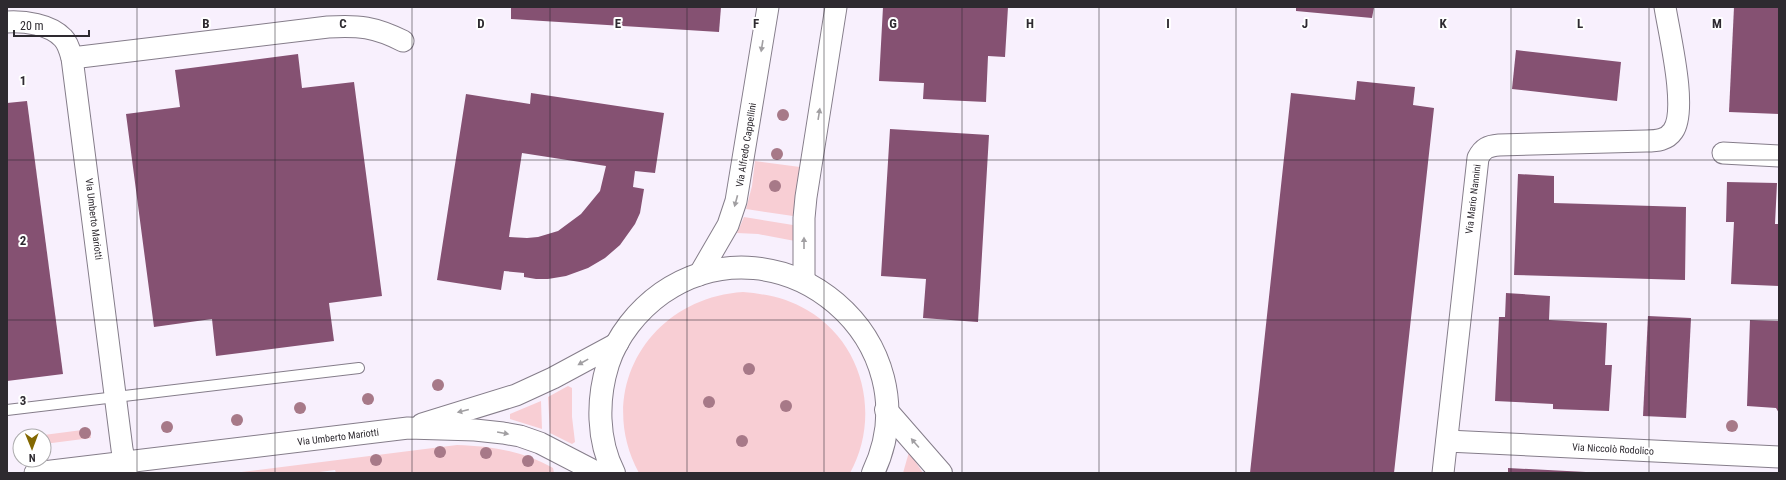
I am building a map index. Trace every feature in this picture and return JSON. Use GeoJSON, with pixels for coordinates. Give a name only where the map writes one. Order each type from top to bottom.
{"type":"FeatureCollection","features":[{"type":"Feature","properties":{"kind":"street","name":"Via Alfredo Cappellini"},"geometry":{"type":"LineString","coordinates":[[699,275],[728,225],[736,201],[768,7]]}},
{"type":"Feature","properties":{"kind":"street"},"geometry":{"type":"LineString","coordinates":[[804,282],[804,218],[806,197],[836,7]]}},
{"type":"Feature","properties":{"kind":"street","name":"Via Mario Nannini"},"geometry":{"type":"LineString","coordinates":[[1443,473],[1478,158],[1482,150],[1488,146],[1646,141],[1662,140],[1668,136],[1674,130],[1678,121],[1680,103],[1665,7]]}},
{"type":"Feature","properties":{"kind":"street","name":"Via Umberto Mariotti"},"geometry":{"type":"LineString","coordinates":[[7,22],[34,24],[57,33],[67,44],[72,58],[125,467]]}},
{"type":"Feature","properties":{"kind":"street"},"geometry":{"type":"LineString","coordinates":[[72,58],[328,27],[365,27],[384,32],[403,41]]}},
{"type":"Feature","properties":{"kind":"street"},"geometry":{"type":"LineString","coordinates":[[1723,153],[1779,156]]}},
{"type":"Feature","properties":{"kind":"street"},"geometry":{"type":"LineString","coordinates":[[614,473],[604,443],[600,406],[604,378],[609,360],[618,343],[634,319],[655,298],[672,287],[699,275],[718,270],[748,268],[777,272],[804,282],[826,294],[845,310],[868,339],[882,374],[886,398],[883,442],[872,473]]}},
{"type":"Feature","properties":{"kind":"street","name":"Via Umberto Mariotti"},"geometry":{"type":"LineString","coordinates":[[408,428],[449,414],[516,395],[553,378],[618,343]]}},
{"type":"Feature","properties":{"kind":"street"},"geometry":{"type":"LineString","coordinates":[[886,410],[941,473]]}},
{"type":"Feature","properties":{"kind":"street","name":"Via Umberto Mariotti"},"geometry":{"type":"LineString","coordinates":[[34,473],[125,467],[408,428],[503,432],[520,436],[540,443],[598,473]]}},
{"type":"Feature","properties":{"kind":"street","name":"Via Niccolò Rodolico"},"geometry":{"type":"LineString","coordinates":[[1447,441],[1779,456]]}},
{"type":"Feature","properties":{"kind":"lane"},"geometry":{"type":"LineString","coordinates":[[7,410],[358,368]]}},
{"type":"Feature","properties":{"kind":"shaded area"},"geometry":{"type":"Polygon","coordinates":[[[7,7],[1779,7],[1779,473],[7,473],[7,7]]]}},
{"type":"Feature","properties":{"kind":"shaded area"},"geometry":{"type":"Polygon","coordinates":[[[755,161],[800,167],[793,216],[746,209],[752,186],[755,161]]]}},
{"type":"Feature","properties":{"kind":"shaded area"},"geometry":{"type":"Polygon","coordinates":[[[744,217],[793,225],[795,241],[758,234],[737,233],[744,217]]]}},
{"type":"Feature","properties":{"kind":"shaded area"},"geometry":{"type":"Polygon","coordinates":[[[743,292],[776,297],[792,302],[807,310],[826,324],[842,342],[854,361],[862,383],[865,406],[864,429],[859,451],[850,473],[639,473],[627,442],[623,411],[628,381],[639,354],[657,330],[681,311],[710,298],[743,292]]]}},
{"type":"Feature","properties":{"kind":"shaded area"},"geometry":{"type":"Polygon","coordinates":[[[568,386],[572,388],[572,417],[575,442],[572,444],[550,433],[548,397],[568,386]]]}},
{"type":"Feature","properties":{"kind":"shaded area"},"geometry":{"type":"Polygon","coordinates":[[[541,401],[542,429],[510,419],[510,414],[541,401]]]}},
{"type":"Feature","properties":{"kind":"shaded area"},"geometry":{"type":"Polygon","coordinates":[[[90,429],[91,438],[52,443],[52,434],[90,429]]]}},
{"type":"Feature","properties":{"kind":"shaded area"},"geometry":{"type":"Polygon","coordinates":[[[457,445],[506,450],[541,462],[553,468],[554,473],[336,473],[335,470],[312,473],[233,473],[457,445]]]}},
{"type":"Feature","properties":{"kind":"shaded area"},"geometry":{"type":"Polygon","coordinates":[[[909,452],[923,473],[903,473],[909,452]]]}},
{"type":"Feature","properties":{"kind":"building"},"geometry":{"type":"Polygon","coordinates":[[[511,7],[721,7],[719,32],[511,19],[511,7]]]}},
{"type":"Feature","properties":{"kind":"building"},"geometry":{"type":"Polygon","coordinates":[[[883,7],[1008,7],[1005,57],[988,56],[986,102],[923,99],[924,83],[879,81],[883,7]]]}},
{"type":"Feature","properties":{"kind":"building"},"geometry":{"type":"Polygon","coordinates":[[[1296,7],[1374,7],[1372,18],[1296,11],[1296,7]]]}},
{"type":"Feature","properties":{"kind":"building"},"geometry":{"type":"Polygon","coordinates":[[[1734,7],[1779,7],[1779,114],[1729,112],[1734,7]]]}},
{"type":"Feature","properties":{"kind":"building"},"geometry":{"type":"Polygon","coordinates":[[[1516,50],[1621,62],[1617,101],[1512,89],[1516,50]]]}},
{"type":"Feature","properties":{"kind":"building"},"geometry":{"type":"Polygon","coordinates":[[[298,54],[302,88],[354,82],[382,296],[329,303],[334,341],[216,356],[212,319],[154,327],[126,114],[180,107],[175,70],[298,54]]]}},
{"type":"Feature","properties":{"kind":"building"},"geometry":{"type":"Polygon","coordinates":[[[1357,81],[1415,87],[1413,105],[1434,108],[1394,473],[1250,473],[1291,93],[1355,100],[1357,81]]]}},
{"type":"Feature","properties":{"kind":"building"},"geometry":{"type":"Polygon","coordinates":[[[531,93],[664,113],[655,173],[635,171],[633,187],[644,189],[640,213],[635,224],[620,245],[605,258],[588,268],[566,276],[536,279],[524,277],[524,273],[504,271],[501,290],[437,280],[466,94],[530,104],[531,93]],[[522,153],[509,237],[538,237],[558,231],[581,214],[600,191],[606,166],[522,153]]]}},
{"type":"Feature","properties":{"kind":"building"},"geometry":{"type":"Polygon","coordinates":[[[27,101],[63,374],[7,381],[7,103],[27,101]]]}},
{"type":"Feature","properties":{"kind":"building"},"geometry":{"type":"Polygon","coordinates":[[[890,129],[989,135],[978,322],[923,318],[926,279],[881,276],[890,129]]]}},
{"type":"Feature","properties":{"kind":"building"},"geometry":{"type":"Polygon","coordinates":[[[1518,174],[1554,176],[1554,203],[1686,207],[1685,280],[1514,275],[1518,174]]]}},
{"type":"Feature","properties":{"kind":"building"},"geometry":{"type":"Polygon","coordinates":[[[1727,182],[1777,183],[1775,224],[1779,224],[1779,286],[1731,284],[1734,222],[1726,222],[1727,182]]]}},
{"type":"Feature","properties":{"kind":"building"},"geometry":{"type":"Polygon","coordinates":[[[1506,293],[1550,296],[1549,320],[1607,323],[1605,365],[1612,365],[1609,411],[1553,409],[1553,404],[1495,401],[1499,317],[1505,317],[1506,293]]]}},
{"type":"Feature","properties":{"kind":"building"},"geometry":{"type":"Polygon","coordinates":[[[1648,316],[1691,318],[1686,418],[1643,416],[1648,316]]]}},
{"type":"Feature","properties":{"kind":"building"},"geometry":{"type":"Polygon","coordinates":[[[1750,320],[1779,321],[1779,413],[1776,408],[1747,406],[1750,320]]]}},
{"type":"Feature","properties":{"kind":"building"},"geometry":{"type":"Polygon","coordinates":[[[1508,468],[1586,472],[1586,473],[1508,473],[1508,468]]]}}]}
